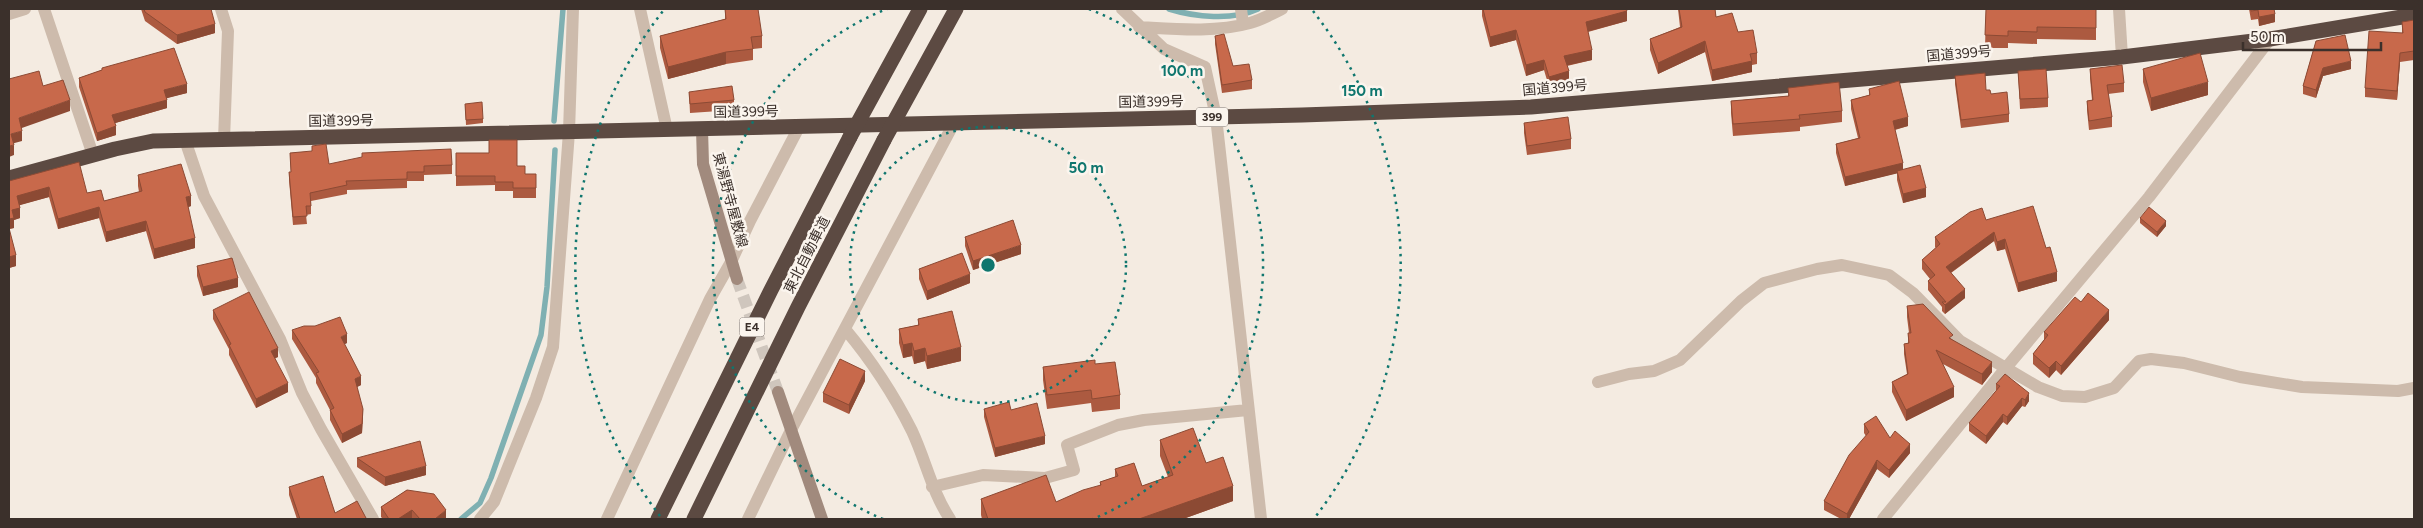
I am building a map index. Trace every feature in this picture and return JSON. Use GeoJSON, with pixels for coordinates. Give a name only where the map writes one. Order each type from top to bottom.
{"type":"FeatureCollection","features":[{"type":"Feature","properties":{"kind":"highway","name":"東北自動車道"},"geometry":{"type":"LineString","coordinates":[[658,519],[767,298],[850,137],[920,9]]}},
{"type":"Feature","properties":{"kind":"highway","name":"東北自動車道"},"geometry":{"type":"LineString","coordinates":[[694,519],[798,307],[884,140],[956,9]]}},
{"type":"Feature","properties":{"kind":"highway","name":"国道399号"},"geometry":{"type":"LineString","coordinates":[[9,178],[153,141],[1216,117],[1531,107],[2122,57],[2270,39],[2414,15]]}},
{"type":"Feature","properties":{"kind":"main road","name":"東湯野寺屋敷線"},"geometry":{"type":"LineString","coordinates":[[702,129],[703,164],[737,279]]}},
{"type":"Feature","properties":{"kind":"main road"},"geometry":{"type":"LineString","coordinates":[[778,392],[822,519]]}},
{"type":"Feature","properties":{"kind":"street"},"geometry":{"type":"LineString","coordinates":[[9,14],[24,9]]}},
{"type":"Feature","properties":{"kind":"street"},"geometry":{"type":"LineString","coordinates":[[44,9],[93,155]]}},
{"type":"Feature","properties":{"kind":"street"},"geometry":{"type":"LineString","coordinates":[[221,9],[228,31],[224,140]]}},
{"type":"Feature","properties":{"kind":"street"},"geometry":{"type":"LineString","coordinates":[[480,519],[494,502],[536,398],[553,347],[569,132],[573,9]]}},
{"type":"Feature","properties":{"kind":"street"},"geometry":{"type":"LineString","coordinates":[[640,9],[667,130]]}},
{"type":"Feature","properties":{"kind":"street"},"geometry":{"type":"LineString","coordinates":[[1122,9],[1164,49],[1205,67],[1216,117],[1261,519]]}},
{"type":"Feature","properties":{"kind":"street"},"geometry":{"type":"LineString","coordinates":[[1139,26],[1187,30],[1242,16],[1252,23],[1282,9]]}},
{"type":"Feature","properties":{"kind":"street"},"geometry":{"type":"LineString","coordinates":[[2119,9],[2122,57]]}},
{"type":"Feature","properties":{"kind":"street"},"geometry":{"type":"LineString","coordinates":[[1883,519],[2149,197],[2270,39]]}},
{"type":"Feature","properties":{"kind":"street"},"geometry":{"type":"LineString","coordinates":[[748,519],[791,430],[954,123]]}},
{"type":"Feature","properties":{"kind":"street"},"geometry":{"type":"LineString","coordinates":[[607,519],[710,299],[731,262],[799,127]]}},
{"type":"Feature","properties":{"kind":"street"},"geometry":{"type":"LineString","coordinates":[[185,140],[204,196],[276,330],[314,415],[373,519]]}},
{"type":"Feature","properties":{"kind":"street"},"geometry":{"type":"LineString","coordinates":[[1598,382],[1629,374],[1654,371],[1680,360],[1741,301],[1764,283],[1816,268],[1842,265],[1890,275],[1914,293],[1960,342],[2038,387],[2062,396],[2086,397],[2114,388],[2139,361],[2151,359],[2184,363],[2240,377],[2302,387],[2398,391],[2414,388]]}},
{"type":"Feature","properties":{"kind":"street"},"geometry":{"type":"LineString","coordinates":[[845,329],[868,356],[912,432],[932,487],[950,519]]}},
{"type":"Feature","properties":{"kind":"street"},"geometry":{"type":"LineString","coordinates":[[932,487],[983,475],[1045,478],[1074,470],[1068,446],[1118,425],[1144,420],[1248,410]]}},
{"type":"Feature","properties":{"kind":"building"},"geometry":{"type":"Polygon","coordinates":[[[144,9],[211,9],[215,24],[177,35],[145,12],[144,9]]]}},
{"type":"Feature","properties":{"kind":"building"},"geometry":{"type":"Polygon","coordinates":[[[725,9],[758,9],[762,36],[751,37],[753,49],[726,52],[668,67],[660,36],[726,19],[725,9]]]}},
{"type":"Feature","properties":{"kind":"building"},"geometry":{"type":"Polygon","coordinates":[[[1483,9],[1626,9],[1627,11],[1586,22],[1592,50],[1564,56],[1569,71],[1549,77],[1544,60],[1526,65],[1516,30],[1490,37],[1483,9]]]}},
{"type":"Feature","properties":{"kind":"building"},"geometry":{"type":"Polygon","coordinates":[[[1679,9],[1715,9],[1716,17],[1732,13],[1738,32],[1753,30],[1757,53],[1750,54],[1752,61],[1712,70],[1705,41],[1658,63],[1650,39],[1682,27],[1679,9]]]}},
{"type":"Feature","properties":{"kind":"building"},"geometry":{"type":"Polygon","coordinates":[[[1986,9],[2096,9],[2096,28],[2037,27],[2037,32],[2008,31],[2008,36],[1985,35],[1986,9]]]}},
{"type":"Feature","properties":{"kind":"building"},"geometry":{"type":"Polygon","coordinates":[[[2251,9],[2274,9],[2275,14],[2259,17],[2258,10],[2251,11],[2251,9]]]}},
{"type":"Feature","properties":{"kind":"building"},"geometry":{"type":"Polygon","coordinates":[[[2414,20],[2414,51],[2400,53],[2397,91],[2365,88],[2369,31],[2403,33],[2402,22],[2414,20]]]}},
{"type":"Feature","properties":{"kind":"building"},"geometry":{"type":"Polygon","coordinates":[[[1224,34],[1233,66],[1249,64],[1252,80],[1222,85],[1215,36],[1224,34]]]}},
{"type":"Feature","properties":{"kind":"building"},"geometry":{"type":"Polygon","coordinates":[[[2345,35],[2351,61],[2323,68],[2316,90],[2303,86],[2316,41],[2345,35]]]}},
{"type":"Feature","properties":{"kind":"building"},"geometry":{"type":"Polygon","coordinates":[[[174,48],[187,84],[164,90],[167,100],[112,115],[116,126],[97,133],[79,78],[102,70],[102,68],[174,48]]]}},
{"type":"Feature","properties":{"kind":"building"},"geometry":{"type":"Polygon","coordinates":[[[2200,53],[2208,82],[2151,98],[2143,69],[2200,53]]]}},
{"type":"Feature","properties":{"kind":"building"},"geometry":{"type":"Polygon","coordinates":[[[2122,65],[2124,83],[2107,85],[2112,117],[2089,121],[2087,101],[2093,100],[2090,69],[2122,65]]]}},
{"type":"Feature","properties":{"kind":"building"},"geometry":{"type":"Polygon","coordinates":[[[2046,69],[2048,98],[2020,99],[2018,71],[2046,69]]]}},
{"type":"Feature","properties":{"kind":"building"},"geometry":{"type":"Polygon","coordinates":[[[39,71],[43,86],[63,80],[70,100],[19,118],[22,131],[11,134],[14,145],[9,146],[9,79],[39,71]]]}},
{"type":"Feature","properties":{"kind":"building"},"geometry":{"type":"Polygon","coordinates":[[[1985,73],[1986,90],[1990,90],[1991,94],[2007,92],[2009,114],[1961,120],[1955,76],[1985,73]]]}},
{"type":"Feature","properties":{"kind":"building"},"geometry":{"type":"Polygon","coordinates":[[[1899,81],[1908,117],[1893,121],[1903,163],[1845,177],[1836,144],[1860,138],[1851,100],[1870,95],[1869,89],[1899,81]]]}},
{"type":"Feature","properties":{"kind":"building"},"geometry":{"type":"Polygon","coordinates":[[[1839,82],[1842,111],[1799,115],[1800,119],[1733,124],[1731,101],[1789,96],[1788,88],[1839,82]]]}},
{"type":"Feature","properties":{"kind":"building"},"geometry":{"type":"Polygon","coordinates":[[[732,86],[734,100],[690,104],[689,92],[732,86]]]}},
{"type":"Feature","properties":{"kind":"building"},"geometry":{"type":"Polygon","coordinates":[[[482,102],[483,119],[466,120],[465,104],[482,102]]]}},
{"type":"Feature","properties":{"kind":"building"},"geometry":{"type":"Polygon","coordinates":[[[1568,117],[1571,139],[1527,146],[1524,123],[1568,117]]]}},
{"type":"Feature","properties":{"kind":"building"},"geometry":{"type":"Polygon","coordinates":[[[489,140],[517,140],[517,166],[525,166],[525,174],[536,174],[536,188],[513,188],[513,182],[495,182],[495,176],[456,176],[456,153],[489,153],[489,140]]]}},
{"type":"Feature","properties":{"kind":"building"},"geometry":{"type":"Polygon","coordinates":[[[326,144],[329,164],[362,157],[362,153],[451,149],[452,165],[424,166],[424,172],[407,172],[407,179],[346,181],[347,185],[310,193],[311,206],[306,206],[307,216],[293,217],[289,172],[291,172],[290,153],[312,151],[312,146],[326,144]]]}},
{"type":"Feature","properties":{"kind":"building"},"geometry":{"type":"Polygon","coordinates":[[[79,162],[87,193],[101,190],[104,201],[142,191],[138,175],[181,164],[191,196],[186,197],[195,238],[154,249],[146,221],[106,232],[99,207],[58,219],[49,187],[17,196],[20,208],[12,210],[14,218],[9,219],[9,181],[79,162]]]}},
{"type":"Feature","properties":{"kind":"building"},"geometry":{"type":"Polygon","coordinates":[[[1920,165],[1926,188],[1903,194],[1897,171],[1920,165]]]}},
{"type":"Feature","properties":{"kind":"building"},"geometry":{"type":"Polygon","coordinates":[[[2033,206],[2046,248],[2050,247],[2057,272],[2018,283],[2005,239],[1997,242],[1994,232],[1946,267],[1965,289],[1945,305],[1942,302],[1946,302],[1928,281],[1935,275],[1922,260],[1940,244],[1935,237],[1970,212],[1982,208],[1986,220],[2033,206]]]}},
{"type":"Feature","properties":{"kind":"building"},"geometry":{"type":"Polygon","coordinates":[[[2149,207],[2166,221],[2157,232],[2140,218],[2149,207]]]}},
{"type":"Feature","properties":{"kind":"building"},"geometry":{"type":"Polygon","coordinates":[[[1013,220],[1021,245],[973,261],[965,237],[1013,220]]]}},
{"type":"Feature","properties":{"kind":"building"},"geometry":{"type":"Polygon","coordinates":[[[9,228],[16,255],[9,257],[9,228]]]}},
{"type":"Feature","properties":{"kind":"building"},"geometry":{"type":"Polygon","coordinates":[[[962,253],[970,274],[927,291],[919,269],[962,253]]]}},
{"type":"Feature","properties":{"kind":"building"},"geometry":{"type":"Polygon","coordinates":[[[232,258],[238,278],[203,287],[197,266],[232,258]]]}},
{"type":"Feature","properties":{"kind":"building"},"geometry":{"type":"Polygon","coordinates":[[[249,292],[278,348],[271,351],[288,383],[256,399],[213,310],[249,292]]]}},
{"type":"Feature","properties":{"kind":"building"},"geometry":{"type":"Polygon","coordinates":[[[2088,293],[2109,310],[2061,366],[2056,361],[2049,368],[2033,354],[2048,335],[2044,332],[2075,297],[2081,302],[2088,293]]]}},
{"type":"Feature","properties":{"kind":"building"},"geometry":{"type":"Polygon","coordinates":[[[1923,304],[1953,335],[1949,338],[1992,362],[1982,374],[1936,350],[1954,387],[1906,410],[1892,382],[1908,374],[1904,344],[1909,343],[1908,333],[1911,333],[1907,306],[1923,304]]]}},
{"type":"Feature","properties":{"kind":"building"},"geometry":{"type":"Polygon","coordinates":[[[952,311],[961,347],[927,356],[925,348],[914,351],[912,343],[903,345],[899,329],[919,325],[918,319],[952,311]]]}},
{"type":"Feature","properties":{"kind":"building"},"geometry":{"type":"Polygon","coordinates":[[[340,317],[347,334],[341,337],[361,376],[355,379],[363,409],[362,424],[342,434],[330,410],[334,408],[316,373],[319,372],[292,330],[304,326],[315,326],[340,317]]]}},
{"type":"Feature","properties":{"kind":"building"},"geometry":{"type":"Polygon","coordinates":[[[840,359],[865,371],[849,405],[823,393],[840,359]]]}},
{"type":"Feature","properties":{"kind":"building"},"geometry":{"type":"Polygon","coordinates":[[[1095,360],[1095,364],[1115,362],[1120,395],[1092,399],[1091,390],[1047,395],[1043,367],[1095,360]]]}},
{"type":"Feature","properties":{"kind":"building"},"geometry":{"type":"Polygon","coordinates":[[[2005,374],[2029,393],[2025,400],[2022,398],[2007,417],[2003,414],[1986,436],[1969,423],[2000,386],[1996,384],[2005,374]]]}},
{"type":"Feature","properties":{"kind":"building"},"geometry":{"type":"Polygon","coordinates":[[[1009,402],[1011,410],[1037,403],[1045,436],[995,448],[984,409],[1009,402]]]}},
{"type":"Feature","properties":{"kind":"building"},"geometry":{"type":"Polygon","coordinates":[[[1876,416],[1890,438],[1895,431],[1910,444],[1889,470],[1877,460],[1847,514],[1824,501],[1849,455],[1869,432],[1864,424],[1876,416]]]}},
{"type":"Feature","properties":{"kind":"building"},"geometry":{"type":"Polygon","coordinates":[[[1193,428],[1206,463],[1223,457],[1233,486],[1139,519],[988,519],[981,499],[1046,475],[1056,502],[1083,490],[1101,485],[1100,482],[1118,476],[1115,469],[1134,463],[1142,486],[1173,475],[1160,440],[1193,428]]]}},
{"type":"Feature","properties":{"kind":"building"},"geometry":{"type":"Polygon","coordinates":[[[420,441],[426,466],[385,477],[357,458],[420,441]]]}},
{"type":"Feature","properties":{"kind":"building"},"geometry":{"type":"Polygon","coordinates":[[[323,476],[335,513],[357,501],[366,518],[300,519],[289,487],[323,476]]]}},
{"type":"Feature","properties":{"kind":"building"},"geometry":{"type":"Polygon","coordinates":[[[407,490],[434,494],[446,510],[435,519],[420,519],[412,510],[398,519],[389,519],[381,507],[407,490]]]}},
{"type":"Feature","properties":{"kind":"waterway"},"geometry":{"type":"LineString","coordinates":[[554,121],[563,9]]}},
{"type":"Feature","properties":{"kind":"waterway"},"geometry":{"type":"LineString","coordinates":[[1169,9],[1202,16],[1237,15],[1258,9]]}},
{"type":"Feature","properties":{"kind":"waterway"},"geometry":{"type":"LineString","coordinates":[[461,519],[480,503],[491,478],[541,335],[547,287],[555,150]]}},
{"type":"Feature","properties":{"kind":"tunnel"},"geometry":{"type":"LineString","coordinates":[[737,279],[778,392]]}}]}
